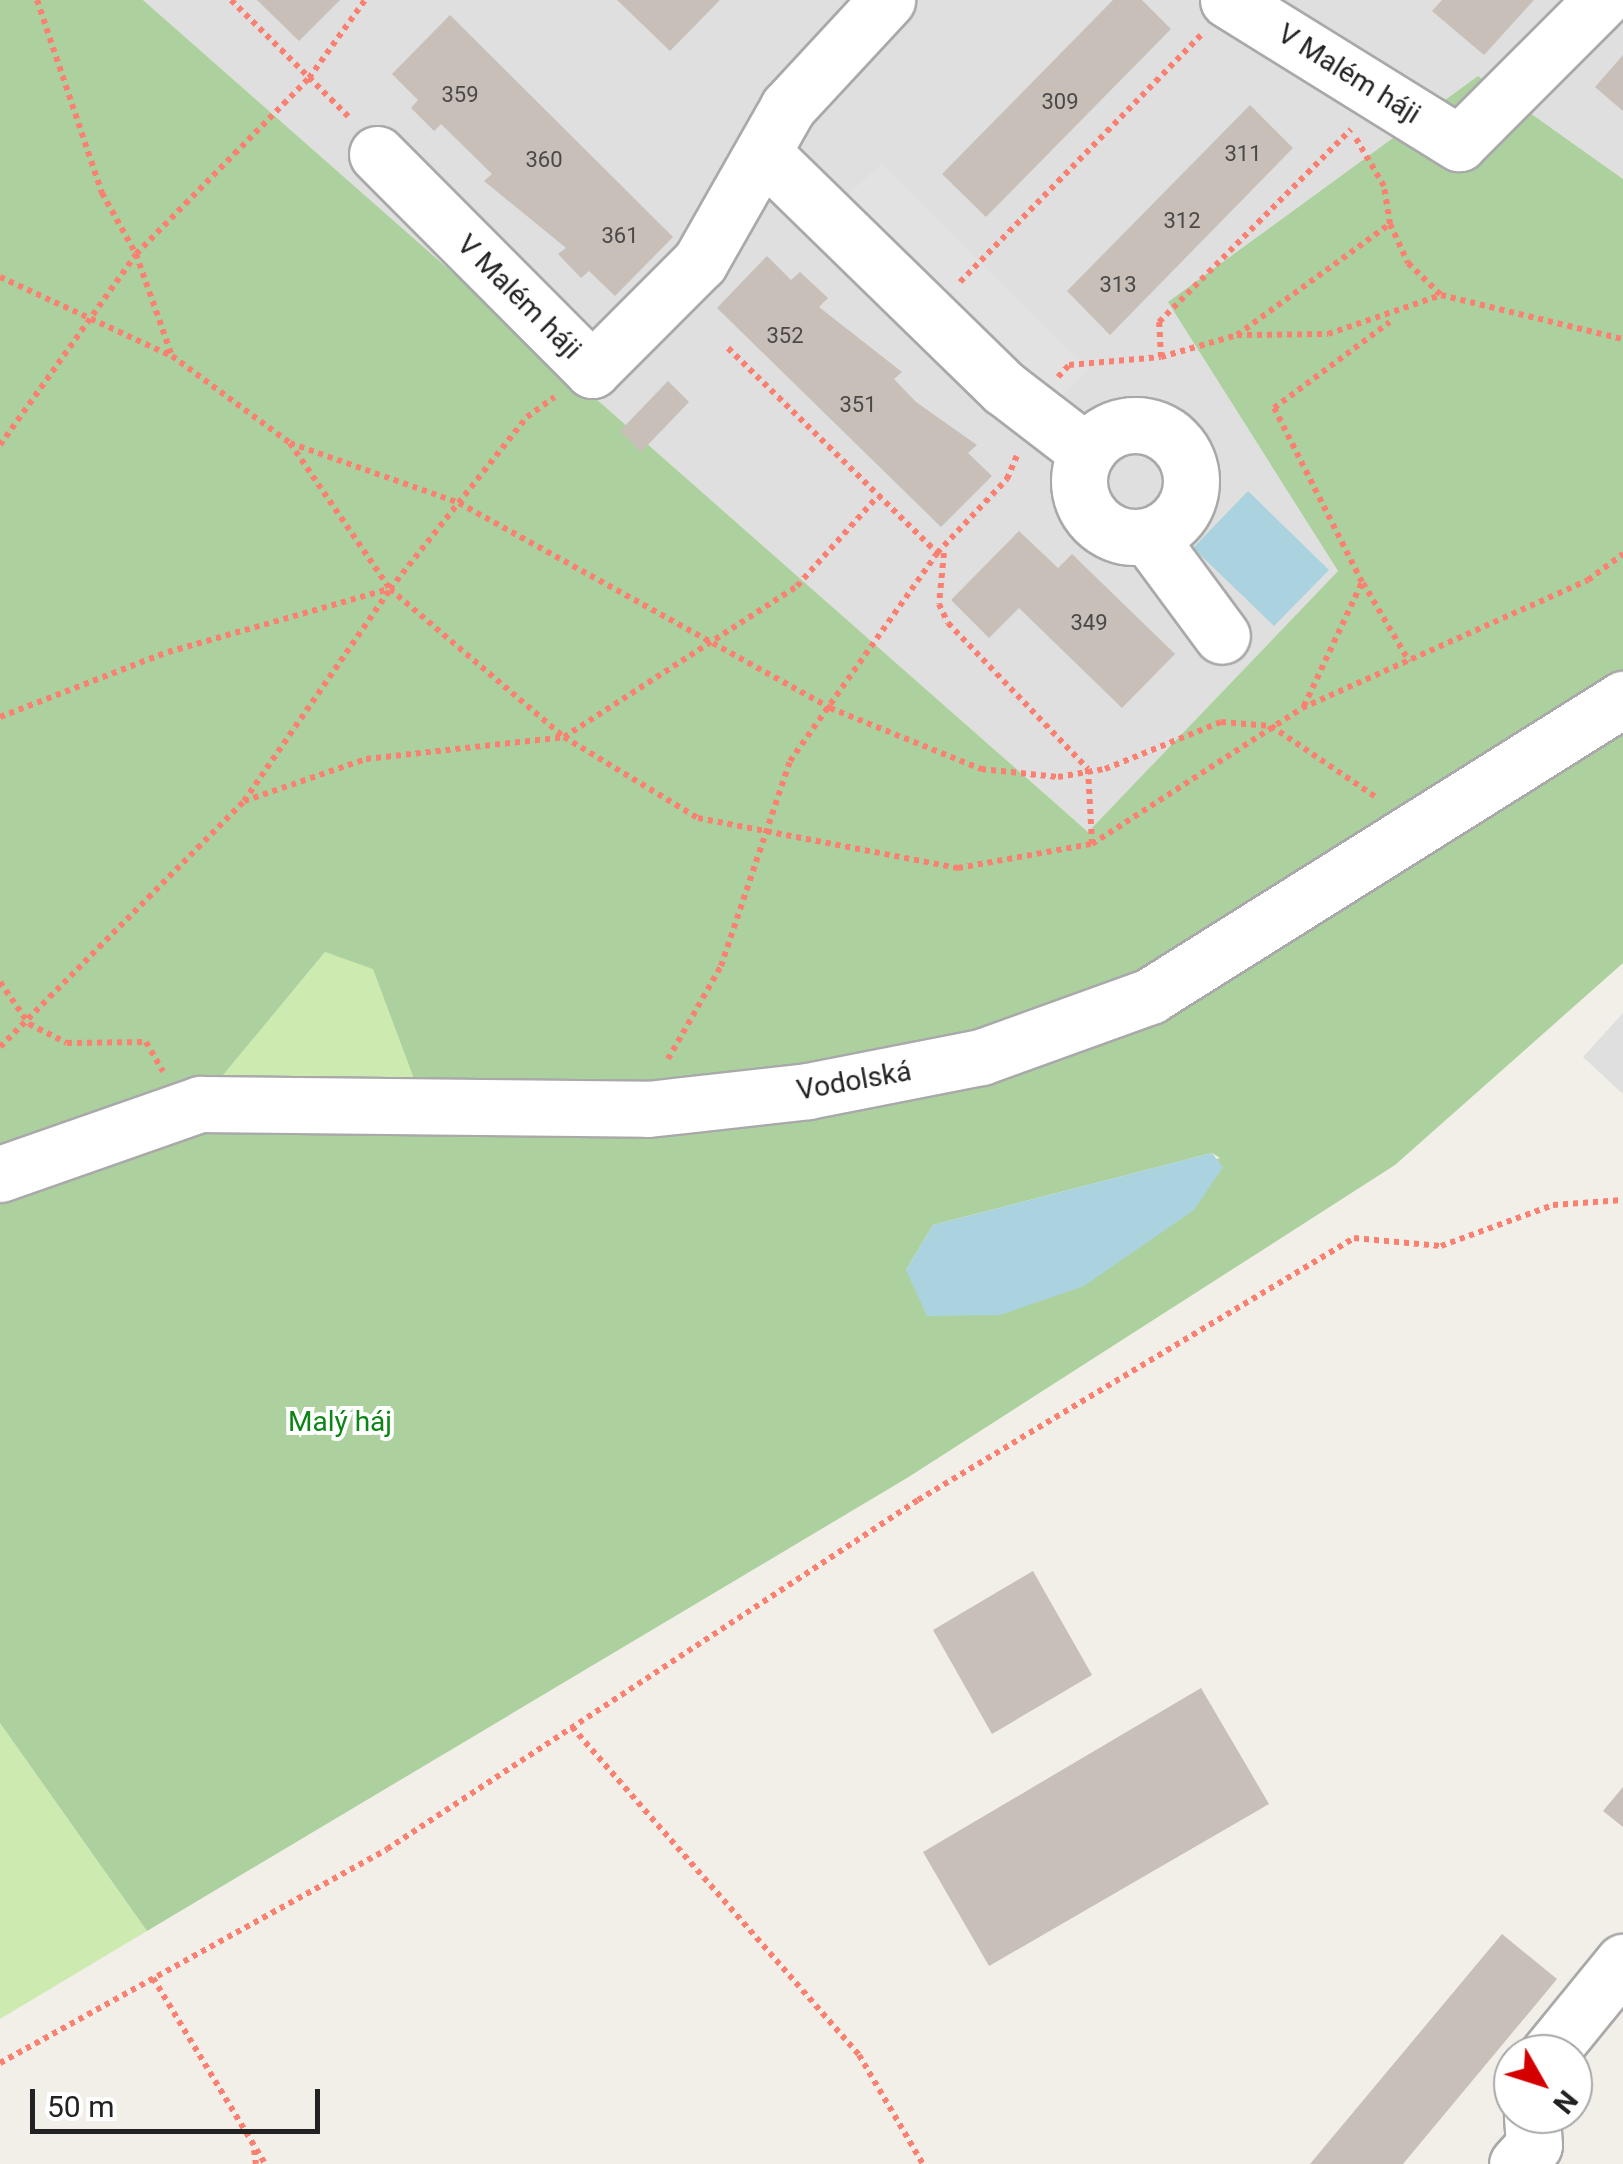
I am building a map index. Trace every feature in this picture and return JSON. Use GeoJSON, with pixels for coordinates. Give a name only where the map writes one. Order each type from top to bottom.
{"type":"FeatureCollection","features":[{"type":"Feature","properties":{"kind":"street","name":"V Malém háji"},"geometry":{"type":"LineString","coordinates":[[1230,1],[1363,109],[1460,143],[1470,141],[1602,0]]}},
{"type":"Feature","properties":{"kind":"street","name":"V Malém háji"},"geometry":{"type":"LineString","coordinates":[[378,154],[592,370],[700,262],[788,107],[872,5]]}},
{"type":"Feature","properties":{"kind":"street"},"geometry":{"type":"LineString","coordinates":[[763,153],[931,312],[1004,388],[1087,452]]}},
{"type":"Feature","properties":{"kind":"street"},"geometry":{"type":"LineString","coordinates":[[1148,536],[1188,501],[1181,448],[1133,424],[1087,452],[1079,488],[1095,521],[1148,536],[1222,636]]}},
{"type":"Feature","properties":{"kind":"street","name":"Vodolská"},"geometry":{"type":"LineString","coordinates":[[0,1174],[174,1108],[271,1100],[648,1110],[808,1092],[1078,1028],[1247,941],[1623,699]]}},
{"type":"Feature","properties":{"kind":"street"},"geometry":{"type":"LineString","coordinates":[[1564,2034],[1623,1962]]}},
{"type":"Feature","properties":{"kind":"street"},"geometry":{"type":"LineString","coordinates":[[1517,2164],[1534,2144],[1533,2134]]}},
{"type":"Feature","properties":{"kind":"path"},"geometry":{"type":"LineString","coordinates":[[37,0],[102,194],[136,254],[172,356]]}},
{"type":"Feature","properties":{"kind":"path"},"geometry":{"type":"LineString","coordinates":[[231,0],[337,105]]}},
{"type":"Feature","properties":{"kind":"path"},"geometry":{"type":"LineString","coordinates":[[0,445],[86,318],[136,254],[310,78],[365,0]]}},
{"type":"Feature","properties":{"kind":"path"},"geometry":{"type":"LineString","coordinates":[[931,312],[1230,1]]}},
{"type":"Feature","properties":{"kind":"path"},"geometry":{"type":"LineString","coordinates":[[1363,109],[1390,224],[1408,262],[1440,295],[1623,339]]}},
{"type":"Feature","properties":{"kind":"path"},"geometry":{"type":"LineString","coordinates":[[1162,356],[1160,322],[1363,109]]}},
{"type":"Feature","properties":{"kind":"path"},"geometry":{"type":"LineString","coordinates":[[1237,335],[1390,224]]}},
{"type":"Feature","properties":{"kind":"path"},"geometry":{"type":"LineString","coordinates":[[0,277],[172,356],[290,443],[458,503],[830,708],[981,768],[1058,778],[1221,722],[1270,726],[1421,829]]}},
{"type":"Feature","properties":{"kind":"path"},"geometry":{"type":"LineString","coordinates":[[1395,318],[1274,408],[1362,582],[1409,661]]}},
{"type":"Feature","properties":{"kind":"path"},"geometry":{"type":"LineString","coordinates":[[0,1047],[29,1024],[244,801],[390,589],[458,503],[527,418],[592,370]]}},
{"type":"Feature","properties":{"kind":"path"},"geometry":{"type":"LineString","coordinates":[[290,443],[390,589],[564,737],[698,818],[958,868],[1092,844],[1302,708],[1588,580],[1623,554]]}},
{"type":"Feature","properties":{"kind":"path"},"geometry":{"type":"LineString","coordinates":[[244,801],[366,759],[564,737],[797,586],[877,497]]}},
{"type":"Feature","properties":{"kind":"path"},"geometry":{"type":"LineString","coordinates":[[648,1110],[676,1037],[722,966],[790,761],[941,553],[939,604],[948,623],[1088,769],[1092,844]]}},
{"type":"Feature","properties":{"kind":"path"},"geometry":{"type":"LineString","coordinates":[[1302,708],[1362,582]]}},
{"type":"Feature","properties":{"kind":"path"},"geometry":{"type":"LineString","coordinates":[[0,717],[168,652],[390,589]]}},
{"type":"Feature","properties":{"kind":"path"},"geometry":{"type":"LineString","coordinates":[[0,982],[29,1024],[66,1042],[146,1042],[174,1108]]}},
{"type":"Feature","properties":{"kind":"path"},"geometry":{"type":"LineString","coordinates":[[0,2063],[387,1849],[918,1500],[1354,1238],[1441,1246],[1553,1205],[1623,1200]]}},
{"type":"Feature","properties":{"kind":"path"},"geometry":{"type":"LineString","coordinates":[[572,1727],[859,2055],[923,2164]]}},
{"type":"Feature","properties":{"kind":"path"},"geometry":{"type":"LineString","coordinates":[[153,1978],[265,2164]]}},
{"type":"Feature","properties":{"kind":"path"},"geometry":{"type":"LineString","coordinates":[[254,2149],[256,2164]]}},
{"type":"Feature","properties":{"kind":"shaded area"},"geometry":{"type":"Polygon","coordinates":[[[143,0],[1623,0],[1623,179],[1478,77],[1169,302],[1338,571],[1088,832],[143,0]]]}},
{"type":"Feature","properties":{"kind":"shaded area"},"geometry":{"type":"Polygon","coordinates":[[[881,164],[1089,370],[1020,436],[791,210],[823,218],[881,164]]]}},
{"type":"Feature","properties":{"kind":"shaded area"},"geometry":{"type":"Polygon","coordinates":[[[1623,1013],[1623,1094],[1583,1057],[1623,1013]]]}},
{"type":"Feature","properties":{"kind":"green space","name":"Malý háj"},"geometry":{"type":"Polygon","coordinates":[[[0,0],[143,0],[1088,832],[1338,571],[1168,302],[1478,76],[1623,179],[1623,963],[1395,1165],[907,1478],[147,1931],[0,1723],[0,0]],[[325,952],[219,1080],[416,1084],[373,969],[325,952]],[[1212,1153],[933,1225],[906,1270],[1220,1158],[1212,1153]]]}},
{"type":"Feature","properties":{"kind":"green space"},"geometry":{"type":"Polygon","coordinates":[[[325,952],[373,968],[417,1085],[218,1081],[325,952]]]}},
{"type":"Feature","properties":{"kind":"green space"},"geometry":{"type":"Polygon","coordinates":[[[0,1723],[147,1931],[0,2019],[0,1723]]]}},
{"type":"Feature","properties":{"kind":"water"},"geometry":{"type":"Polygon","coordinates":[[[1248,491],[1329,570],[1274,626],[1193,548],[1248,491]]]}},
{"type":"Feature","properties":{"kind":"water"},"geometry":{"type":"Polygon","coordinates":[[[1212,1153],[1223,1167],[1194,1210],[1084,1286],[1000,1315],[927,1316],[906,1270],[933,1225],[1212,1153]]]}},
{"type":"Feature","properties":{"kind":"building"},"geometry":{"type":"Polygon","coordinates":[[[257,0],[340,0],[299,41],[257,0]]]}},
{"type":"Feature","properties":{"kind":"building"},"geometry":{"type":"Polygon","coordinates":[[[617,0],[720,0],[670,51],[617,0]]]}},
{"type":"Feature","properties":{"kind":"building"},"geometry":{"type":"Polygon","coordinates":[[[1113,0],[1142,0],[1171,29],[986,217],[942,174],[1113,0]]]}},
{"type":"Feature","properties":{"kind":"building"},"geometry":{"type":"Polygon","coordinates":[[[1442,0],[1534,0],[1484,55],[1432,11],[1442,0]]]}},
{"type":"Feature","properties":{"kind":"building"},"geometry":{"type":"Polygon","coordinates":[[[450,15],[673,237],[615,296],[589,271],[581,278],[558,254],[566,248],[484,181],[492,174],[441,124],[434,131],[411,108],[418,100],[392,74],[450,15]]]}},
{"type":"Feature","properties":{"kind":"building"},"geometry":{"type":"Polygon","coordinates":[[[1623,55],[1623,111],[1595,87],[1623,55]]]}},
{"type":"Feature","properties":{"kind":"building"},"geometry":{"type":"Polygon","coordinates":[[[1250,105],[1293,148],[1110,335],[1067,291],[1250,105]]]}},
{"type":"Feature","properties":{"kind":"building"},"geometry":{"type":"Polygon","coordinates":[[[767,256],[791,280],[800,272],[828,298],[819,307],[902,372],[894,379],[916,402],[977,445],[968,453],[992,476],[941,527],[717,308],[767,256]]]}},
{"type":"Feature","properties":{"kind":"building"},"geometry":{"type":"Polygon","coordinates":[[[668,381],[689,402],[641,452],[620,431],[668,381]]]}},
{"type":"Feature","properties":{"kind":"building"},"geometry":{"type":"Polygon","coordinates":[[[1019,531],[1058,568],[1072,554],[1175,654],[1122,708],[1019,608],[989,638],[951,600],[1019,531]]]}},
{"type":"Feature","properties":{"kind":"building"},"geometry":{"type":"Polygon","coordinates":[[[1033,1571],[1092,1675],[992,1734],[933,1630],[1033,1571]]]}},
{"type":"Feature","properties":{"kind":"building"},"geometry":{"type":"Polygon","coordinates":[[[1201,1688],[1269,1804],[989,1966],[923,1852],[1201,1688]]]}},
{"type":"Feature","properties":{"kind":"building"},"geometry":{"type":"Polygon","coordinates":[[[1623,1787],[1623,1827],[1603,1811],[1623,1787]]]}},
{"type":"Feature","properties":{"kind":"building"},"geometry":{"type":"Polygon","coordinates":[[[1502,1934],[1557,1979],[1511,2034],[1493,2034],[1493,2056],[1403,2164],[1310,2164],[1502,1934]]]}}]}
